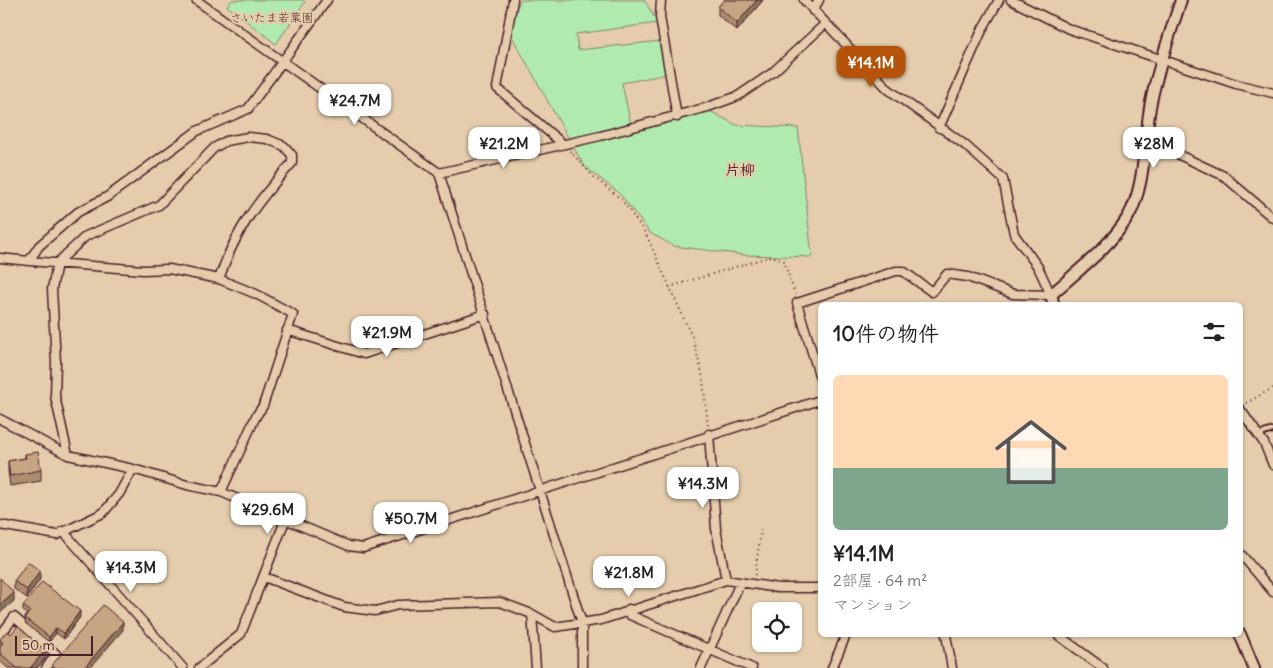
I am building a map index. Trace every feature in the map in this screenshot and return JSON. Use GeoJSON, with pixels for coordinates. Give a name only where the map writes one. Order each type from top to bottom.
{"type":"FeatureCollection","features":[{"type":"Feature","properties":{"kind":"street"},"geometry":{"type":"LineString","coordinates":[[196,0],[284,60],[439,173],[485,314],[538,490],[582,623],[582,668]]}},
{"type":"Feature","properties":{"kind":"street"},"geometry":{"type":"LineString","coordinates":[[29,261],[39,246],[78,212],[107,197],[197,131],[248,109],[327,0]]}},
{"type":"Feature","properties":{"kind":"street"},"geometry":{"type":"LineString","coordinates":[[513,0],[497,88],[563,144]]}},
{"type":"Feature","properties":{"kind":"street"},"geometry":{"type":"LineString","coordinates":[[661,0],[660,17],[677,117]]}},
{"type":"Feature","properties":{"kind":"street"},"geometry":{"type":"LineString","coordinates":[[804,0],[888,89],[939,128],[965,145],[1004,179],[1014,234],[1038,267],[1053,300]]}},
{"type":"Feature","properties":{"kind":"street"},"geometry":{"type":"LineString","coordinates":[[813,11],[819,0]]}},
{"type":"Feature","properties":{"kind":"street"},"geometry":{"type":"LineString","coordinates":[[939,128],[983,28],[999,0]]}},
{"type":"Feature","properties":{"kind":"street"},"geometry":{"type":"LineString","coordinates":[[1011,0],[1069,29],[1236,84],[1273,93]]}},
{"type":"Feature","properties":{"kind":"street"},"geometry":{"type":"LineString","coordinates":[[1053,300],[1107,243],[1127,218],[1138,192],[1145,139],[1161,60],[1181,0]]}},
{"type":"Feature","properties":{"kind":"street"},"geometry":{"type":"LineString","coordinates":[[439,173],[677,117],[738,96],[772,73],[825,24]]}},
{"type":"Feature","properties":{"kind":"street"},"geometry":{"type":"LineString","coordinates":[[68,456],[55,396],[56,362],[52,289],[57,263],[86,236],[159,205],[214,148],[226,141],[248,137],[268,139],[284,146],[292,155],[292,163],[261,197],[231,246],[219,279]]}},
{"type":"Feature","properties":{"kind":"street"},"geometry":{"type":"LineString","coordinates":[[1145,139],[1224,176],[1273,218]]}},
{"type":"Feature","properties":{"kind":"street"},"geometry":{"type":"LineString","coordinates":[[0,258],[143,270],[169,269],[219,279],[256,294],[293,314],[263,406],[256,416],[221,492]]}},
{"type":"Feature","properties":{"kind":"street"},"geometry":{"type":"LineString","coordinates":[[818,371],[797,303],[896,271],[903,271],[932,292],[947,274],[968,277],[1013,294],[1053,300]]}},
{"type":"Feature","properties":{"kind":"street"},"geometry":{"type":"LineString","coordinates":[[288,330],[364,354],[485,314]]}},
{"type":"Feature","properties":{"kind":"street"},"geometry":{"type":"LineString","coordinates":[[0,419],[68,456],[133,469],[187,486],[221,492],[349,546],[363,548],[709,434],[818,401]]}},
{"type":"Feature","properties":{"kind":"street"},"geometry":{"type":"LineString","coordinates":[[1243,412],[1258,435],[1273,465]]}},
{"type":"Feature","properties":{"kind":"street"},"geometry":{"type":"LineString","coordinates":[[709,434],[716,529],[726,580]]}},
{"type":"Feature","properties":{"kind":"street"},"geometry":{"type":"LineString","coordinates":[[0,525],[57,534],[103,513],[119,494],[133,469]]}},
{"type":"Feature","properties":{"kind":"street"},"geometry":{"type":"LineString","coordinates":[[199,668],[241,634],[286,518]]}},
{"type":"Feature","properties":{"kind":"street"},"geometry":{"type":"LineString","coordinates":[[63,531],[183,668]]}},
{"type":"Feature","properties":{"kind":"street"},"geometry":{"type":"LineString","coordinates":[[1243,557],[1273,592]]}},
{"type":"Feature","properties":{"kind":"street"},"geometry":{"type":"LineString","coordinates":[[264,577],[344,607],[375,611],[398,605],[500,602],[532,614],[555,628],[601,620],[630,609],[726,580],[778,588],[818,588]]}},
{"type":"Feature","properties":{"kind":"street"},"geometry":{"type":"LineString","coordinates":[[701,668],[740,583]]}},
{"type":"Feature","properties":{"kind":"street"},"geometry":{"type":"LineString","coordinates":[[630,609],[630,615],[752,668]]}},
{"type":"Feature","properties":{"kind":"street"},"geometry":{"type":"LineString","coordinates":[[532,614],[536,668]]}},
{"type":"Feature","properties":{"kind":"street"},"geometry":{"type":"LineString","coordinates":[[0,636],[14,617],[56,654],[46,668]]}},
{"type":"Feature","properties":{"kind":"street"},"geometry":{"type":"LineString","coordinates":[[832,668],[845,637]]}},
{"type":"Feature","properties":{"kind":"street"},"geometry":{"type":"LineString","coordinates":[[946,637],[952,668]]}},
{"type":"Feature","properties":{"kind":"street"},"geometry":{"type":"LineString","coordinates":[[1061,637],[1103,668]]}},
{"type":"Feature","properties":{"kind":"street"},"geometry":{"type":"LineString","coordinates":[[1241,637],[1254,668]]}},
{"type":"Feature","properties":{"kind":"lane"},"geometry":{"type":"LineString","coordinates":[[1258,435],[1273,430]]}},
{"type":"Feature","properties":{"kind":"path"},"geometry":{"type":"LineString","coordinates":[[563,144],[593,176],[622,200],[646,234],[693,339],[702,373],[709,434]]}},
{"type":"Feature","properties":{"kind":"path"},"geometry":{"type":"LineString","coordinates":[[669,287],[772,256],[784,261],[797,303]]}},
{"type":"Feature","properties":{"kind":"path"},"geometry":{"type":"LineString","coordinates":[[1243,406],[1273,388]]}},
{"type":"Feature","properties":{"kind":"path"},"geometry":{"type":"LineString","coordinates":[[753,585],[761,530]]}},
{"type":"Feature","properties":{"kind":"green space","name":"さいたま若葉園"},"geometry":{"type":"Polygon","coordinates":[[[232,0],[302,0],[305,2],[276,44],[227,6],[232,0]]]}},
{"type":"Feature","properties":{"kind":"green space"},"geometry":{"type":"Polygon","coordinates":[[[521,0],[644,0],[658,23],[576,34],[578,50],[661,41],[667,74],[622,83],[632,130],[708,110],[736,125],[798,128],[812,257],[745,255],[674,246],[650,233],[620,194],[584,166],[506,26],[521,0]]]}},
{"type":"Feature","properties":{"kind":"building"},"geometry":{"type":"Polygon","coordinates":[[[724,0],[757,0],[737,23],[718,7],[724,0]]]}},
{"type":"Feature","properties":{"kind":"building"},"geometry":{"type":"Polygon","coordinates":[[[38,452],[41,470],[10,476],[8,461],[26,458],[25,454],[38,452]]]}},
{"type":"Feature","properties":{"kind":"building"},"geometry":{"type":"Polygon","coordinates":[[[28,562],[40,571],[27,590],[14,581],[28,562]]]}},
{"type":"Feature","properties":{"kind":"building"},"geometry":{"type":"Polygon","coordinates":[[[0,578],[14,593],[0,605],[0,578]]]}},
{"type":"Feature","properties":{"kind":"building"},"geometry":{"type":"Polygon","coordinates":[[[42,582],[80,611],[64,633],[56,628],[49,637],[25,618],[30,611],[23,606],[42,582]]]}},
{"type":"Feature","properties":{"kind":"building"},"geometry":{"type":"Polygon","coordinates":[[[103,605],[123,622],[84,668],[55,668],[52,665],[103,605]]]}},
{"type":"Feature","properties":{"kind":"building"},"geometry":{"type":"Polygon","coordinates":[[[18,626],[45,651],[30,668],[17,668],[0,653],[0,646],[3,643],[0,639],[7,631],[11,634],[18,626]]]}},
{"type":"Feature","properties":{"kind":"district","name":"片柳"},"geometry":{"type":"Point","coordinates":[740,170]}}]}
